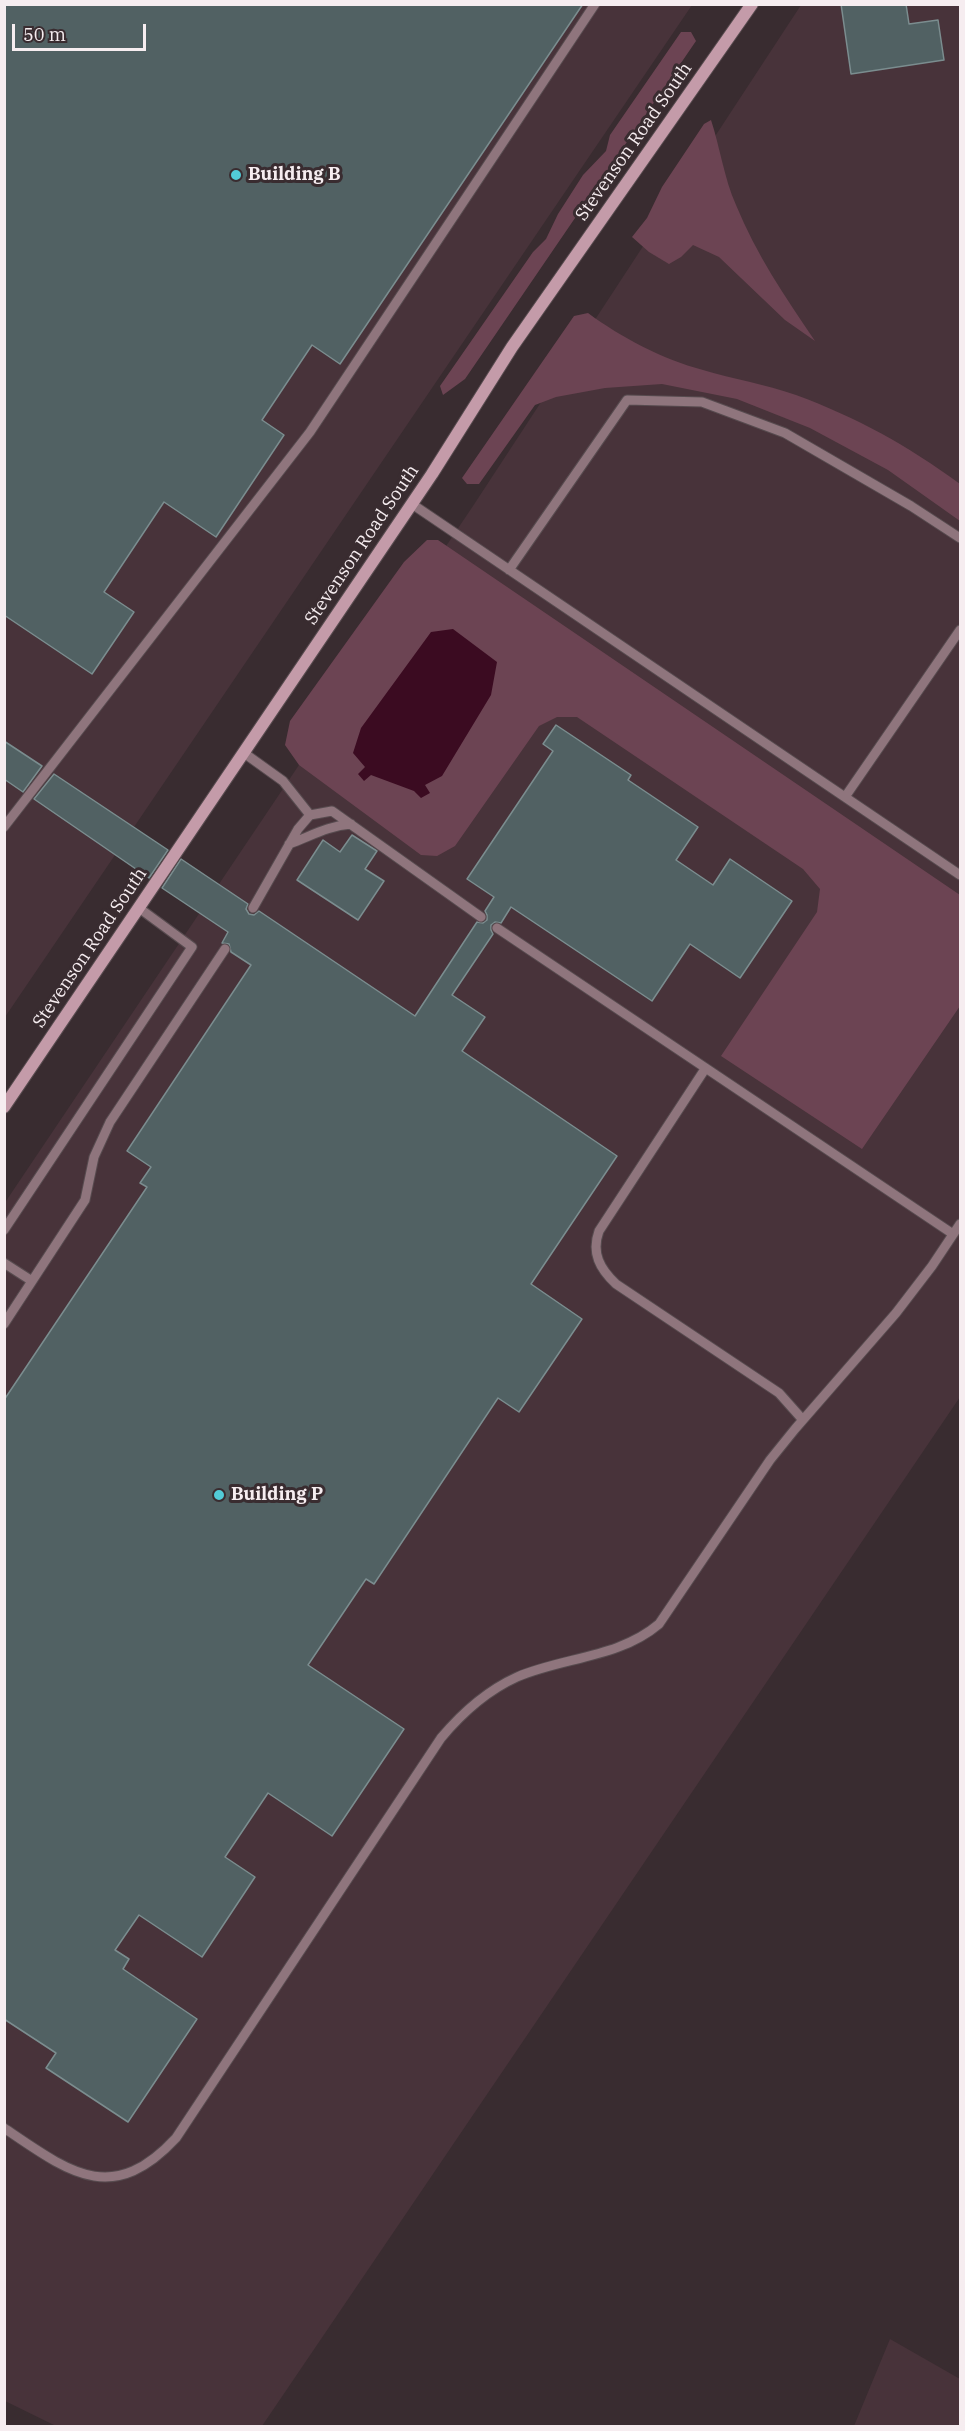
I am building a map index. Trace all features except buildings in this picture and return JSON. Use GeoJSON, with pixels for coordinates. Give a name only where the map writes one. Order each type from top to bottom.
{"type":"FeatureCollection","features":[{"type":"Feature","properties":{"kind":"main road","name":"Stevenson Road South"},"geometry":{"type":"LineString","coordinates":[[4,1107],[412,504],[512,347],[752,4]]}},
{"type":"Feature","properties":{"kind":"lane"},"geometry":{"type":"LineString","coordinates":[[4,827],[310,432],[595,4]]}},
{"type":"Feature","properties":{"kind":"lane"},"geometry":{"type":"LineString","coordinates":[[509,570],[627,400],[702,402],[785,433],[911,506],[960,538]]}},
{"type":"Feature","properties":{"kind":"lane"},"geometry":{"type":"LineString","coordinates":[[412,504],[960,875]]}},
{"type":"Feature","properties":{"kind":"lane"},"geometry":{"type":"LineString","coordinates":[[845,797],[960,630]]}},
{"type":"Feature","properties":{"kind":"lane"},"geometry":{"type":"LineString","coordinates":[[243,753],[283,781],[310,815]]}},
{"type":"Feature","properties":{"kind":"lane"},"geometry":{"type":"LineString","coordinates":[[253,908],[298,829],[310,815],[332,811],[481,917]]}},
{"type":"Feature","properties":{"kind":"lane"},"geometry":{"type":"LineString","coordinates":[[290,844],[319,830],[351,824]]}},
{"type":"Feature","properties":{"kind":"lane"},"geometry":{"type":"LineString","coordinates":[[4,1230],[192,947],[139,908]]}},
{"type":"Feature","properties":{"kind":"lane"},"geometry":{"type":"LineString","coordinates":[[497,928],[953,1234]]}},
{"type":"Feature","properties":{"kind":"lane"},"geometry":{"type":"LineString","coordinates":[[4,1324],[86,1200],[94,1157],[110,1122],[225,949]]}},
{"type":"Feature","properties":{"kind":"lane"},"geometry":{"type":"LineString","coordinates":[[705,1069],[599,1231],[595,1244],[597,1256],[603,1272],[616,1284],[775,1390],[803,1420]]}},
{"type":"Feature","properties":{"kind":"lane"},"geometry":{"type":"LineString","coordinates":[[4,2128],[53,2161],[95,2177],[116,2178],[158,2158],[176,2138],[441,1738],[456,1719],[476,1702],[517,1677],[608,1652],[643,1637],[659,1624],[770,1460],[896,1313],[960,1224]]}},
{"type":"Feature","properties":{"kind":"lane"},"geometry":{"type":"LineString","coordinates":[[4,1263],[32,1281]]}},
{"type":"Feature","properties":{"kind":"shaded area","name":"Building B"},"geometry":{"type":"Polygon","coordinates":[[[5,5],[692,5],[5,1017],[5,5]]]}},
{"type":"Feature","properties":{"kind":"shaded area"},"geometry":{"type":"Polygon","coordinates":[[[801,5],[960,5],[960,1397],[262,2426],[56,2426],[5,2401],[4,1204],[473,506],[801,5]]]}},
{"type":"Feature","properties":{"kind":"shaded area"},"geometry":{"type":"Polygon","coordinates":[[[681,32],[691,32],[696,41],[465,379],[443,395],[440,386],[533,252],[546,239],[558,214],[583,175],[606,151],[610,135],[681,32]]]}},
{"type":"Feature","properties":{"kind":"shaded area"},"geometry":{"type":"Polygon","coordinates":[[[711,120],[728,184],[744,223],[772,275],[815,341],[785,320],[719,257],[693,245],[681,257],[669,264],[649,252],[632,237],[647,218],[662,187],[704,124],[711,120]]]}},
{"type":"Feature","properties":{"kind":"shaded area"},"geometry":{"type":"Polygon","coordinates":[[[588,313],[615,331],[658,354],[703,370],[796,395],[840,413],[881,434],[921,457],[960,484],[960,521],[888,470],[810,428],[737,399],[662,384],[605,388],[556,397],[535,405],[479,484],[467,484],[462,478],[574,316],[588,313]]]}},
{"type":"Feature","properties":{"kind":"shaded area"},"geometry":{"type":"Polygon","coordinates":[[[427,540],[438,540],[960,895],[960,1006],[862,1149],[721,1056],[817,912],[820,889],[803,869],[577,717],[557,717],[539,726],[455,846],[437,856],[421,855],[299,765],[285,745],[290,721],[404,562],[427,540]]]}},
{"type":"Feature","properties":{"kind":"shaded area"},"geometry":{"type":"Polygon","coordinates":[[[453,629],[497,662],[491,695],[442,776],[425,785],[430,793],[421,798],[414,791],[371,775],[364,781],[358,774],[365,767],[353,753],[361,728],[431,632],[453,629]]]}},
{"type":"Feature","properties":{"kind":"shaded area"},"geometry":{"type":"Polygon","coordinates":[[[890,2339],[960,2379],[960,2426],[854,2426],[890,2339]]]}},
{"type":"Feature","properties":{"kind":"place","name":"Building B"},"geometry":{"type":"Point","coordinates":[236,175]}},
{"type":"Feature","properties":{"kind":"place","name":"Building P"},"geometry":{"type":"Point","coordinates":[219,1495]}}]}
